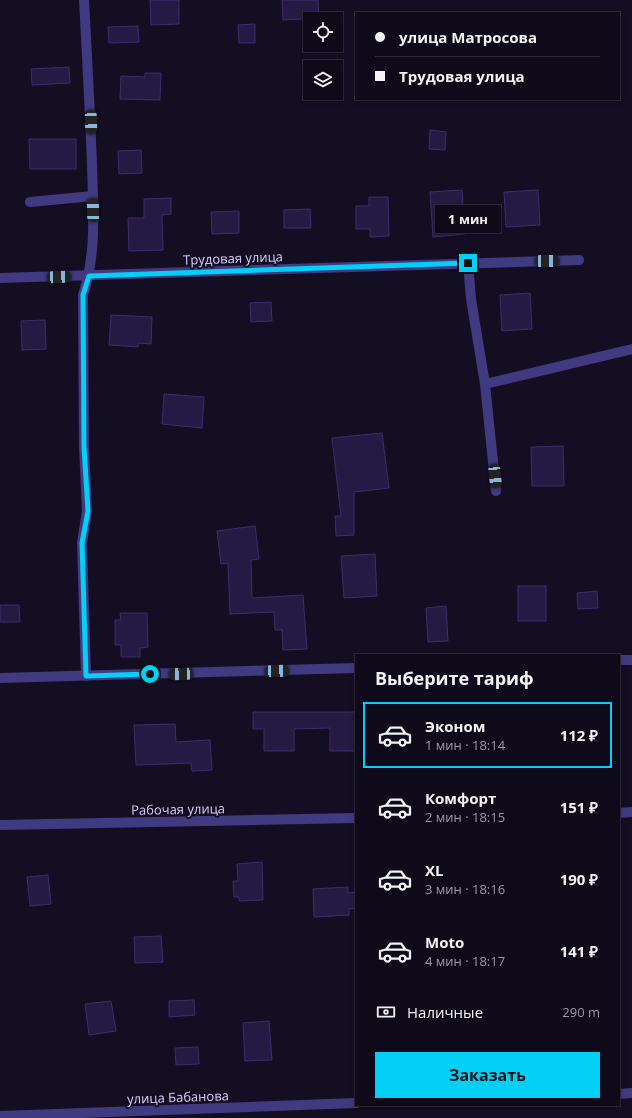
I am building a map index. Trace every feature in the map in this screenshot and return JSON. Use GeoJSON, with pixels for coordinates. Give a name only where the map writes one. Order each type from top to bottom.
{"type":"FeatureCollection","features":[{"type":"Feature","properties":{"kind":"street"},"geometry":{"type":"LineString","coordinates":[[84,0],[90,92],[93,196],[93,240],[89,276],[83,295],[84,447],[88,511],[82,543],[86,676]]}},
{"type":"Feature","properties":{"kind":"street"},"geometry":{"type":"LineString","coordinates":[[30,202],[93,196]]}},
{"type":"Feature","properties":{"kind":"street","name":"Трудовая улица"},"geometry":{"type":"LineString","coordinates":[[0,278],[579,260]]}},
{"type":"Feature","properties":{"kind":"street"},"geometry":{"type":"LineString","coordinates":[[468,263],[471,299],[485,384],[496,491]]}},
{"type":"Feature","properties":{"kind":"street"},"geometry":{"type":"LineString","coordinates":[[485,384],[632,349]]}},
{"type":"Feature","properties":{"kind":"street"},"geometry":{"type":"LineString","coordinates":[[620,660],[632,660]]}},
{"type":"Feature","properties":{"kind":"street"},"geometry":{"type":"LineString","coordinates":[[0,678],[355,668]]}},
{"type":"Feature","properties":{"kind":"street"},"geometry":{"type":"LineString","coordinates":[[620,813],[632,812]]}},
{"type":"Feature","properties":{"kind":"street","name":"Рабочая улица"},"geometry":{"type":"LineString","coordinates":[[0,825],[355,818]]}},
{"type":"Feature","properties":{"kind":"street"},"geometry":{"type":"LineString","coordinates":[[620,1094],[632,1093]]}},
{"type":"Feature","properties":{"kind":"street","name":"улица Бабанова"},"geometry":{"type":"LineString","coordinates":[[0,1116],[355,1103]]}},
{"type":"Feature","properties":{"kind":"building"},"geometry":{"type":"Polygon","coordinates":[[[150,0],[179,0],[179,24],[151,25],[150,0]]]}},
{"type":"Feature","properties":{"kind":"building"},"geometry":{"type":"Polygon","coordinates":[[[282,0],[318,0],[319,12],[303,12],[303,19],[283,20],[282,0]]]}},
{"type":"Feature","properties":{"kind":"building"},"geometry":{"type":"Polygon","coordinates":[[[255,24],[255,43],[239,43],[238,25],[255,24]]]}},
{"type":"Feature","properties":{"kind":"building"},"geometry":{"type":"Polygon","coordinates":[[[138,26],[139,42],[109,43],[108,27],[138,26]]]}},
{"type":"Feature","properties":{"kind":"building"},"geometry":{"type":"Polygon","coordinates":[[[69,67],[70,83],[32,85],[31,69],[69,67]]]}},
{"type":"Feature","properties":{"kind":"building"},"geometry":{"type":"Polygon","coordinates":[[[145,73],[161,73],[160,100],[120,99],[121,76],[145,77],[145,73]]]}},
{"type":"Feature","properties":{"kind":"building"},"geometry":{"type":"Polygon","coordinates":[[[430,130],[446,132],[445,150],[429,149],[430,130]]]}},
{"type":"Feature","properties":{"kind":"building"},"geometry":{"type":"Polygon","coordinates":[[[29,139],[76,139],[76,169],[30,169],[29,139]]]}},
{"type":"Feature","properties":{"kind":"building"},"geometry":{"type":"Polygon","coordinates":[[[141,150],[142,173],[119,174],[118,151],[141,150]]]}},
{"type":"Feature","properties":{"kind":"building"},"geometry":{"type":"Polygon","coordinates":[[[462,190],[465,234],[433,237],[430,192],[462,190]]]}},
{"type":"Feature","properties":{"kind":"building"},"geometry":{"type":"Polygon","coordinates":[[[538,190],[540,225],[506,227],[504,192],[538,190]]]}},
{"type":"Feature","properties":{"kind":"building"},"geometry":{"type":"Polygon","coordinates":[[[369,197],[388,197],[389,236],[370,237],[370,229],[356,229],[356,206],[369,206],[369,197]]]}},
{"type":"Feature","properties":{"kind":"building"},"geometry":{"type":"Polygon","coordinates":[[[171,198],[171,214],[162,215],[163,250],[129,251],[128,218],[144,218],[144,199],[171,198]]]}},
{"type":"Feature","properties":{"kind":"building"},"geometry":{"type":"Polygon","coordinates":[[[310,209],[311,228],[284,228],[284,210],[310,209]]]}},
{"type":"Feature","properties":{"kind":"building"},"geometry":{"type":"Polygon","coordinates":[[[239,211],[239,233],[212,234],[211,212],[239,211]]]}},
{"type":"Feature","properties":{"kind":"building"},"geometry":{"type":"Polygon","coordinates":[[[530,293],[532,329],[502,331],[500,295],[530,293]]]}},
{"type":"Feature","properties":{"kind":"building"},"geometry":{"type":"Polygon","coordinates":[[[271,302],[272,321],[251,322],[250,303],[271,302]]]}},
{"type":"Feature","properties":{"kind":"building"},"geometry":{"type":"Polygon","coordinates":[[[111,315],[152,317],[151,344],[138,343],[138,347],[109,345],[111,315]]]}},
{"type":"Feature","properties":{"kind":"building"},"geometry":{"type":"Polygon","coordinates":[[[45,320],[46,349],[22,350],[21,321],[45,320]]]}},
{"type":"Feature","properties":{"kind":"building"},"geometry":{"type":"Polygon","coordinates":[[[164,394],[204,397],[202,428],[162,424],[164,394]]]}},
{"type":"Feature","properties":{"kind":"building"},"geometry":{"type":"Polygon","coordinates":[[[382,433],[389,488],[354,492],[354,535],[336,536],[335,516],[341,516],[332,438],[382,433]]]}},
{"type":"Feature","properties":{"kind":"building"},"geometry":{"type":"Polygon","coordinates":[[[563,446],[564,486],[532,486],[531,447],[563,446]]]}},
{"type":"Feature","properties":{"kind":"building"},"geometry":{"type":"Polygon","coordinates":[[[255,526],[259,559],[251,560],[252,598],[303,595],[307,649],[283,650],[282,630],[275,630],[274,612],[230,614],[228,563],[221,564],[217,531],[255,526]]]}},
{"type":"Feature","properties":{"kind":"building"},"geometry":{"type":"Polygon","coordinates":[[[375,554],[377,596],[344,598],[341,556],[375,554]]]}},
{"type":"Feature","properties":{"kind":"building"},"geometry":{"type":"Polygon","coordinates":[[[518,586],[546,586],[546,621],[518,621],[518,586]]]}},
{"type":"Feature","properties":{"kind":"building"},"geometry":{"type":"Polygon","coordinates":[[[597,591],[598,608],[578,609],[577,593],[597,591]]]}},
{"type":"Feature","properties":{"kind":"building"},"geometry":{"type":"Polygon","coordinates":[[[0,605],[19,605],[20,622],[0,622],[0,605]]]}},
{"type":"Feature","properties":{"kind":"building"},"geometry":{"type":"Polygon","coordinates":[[[446,606],[448,641],[428,642],[426,608],[446,606]]]}},
{"type":"Feature","properties":{"kind":"building"},"geometry":{"type":"Polygon","coordinates":[[[120,613],[147,613],[148,647],[140,648],[140,657],[121,657],[121,645],[115,645],[115,620],[121,620],[120,613]]]}},
{"type":"Feature","properties":{"kind":"building"},"geometry":{"type":"Polygon","coordinates":[[[253,712],[355,712],[355,751],[330,751],[330,728],[294,729],[294,751],[264,751],[264,729],[253,729],[253,712]]]}},
{"type":"Feature","properties":{"kind":"building"},"geometry":{"type":"Polygon","coordinates":[[[175,724],[176,742],[210,740],[212,770],[192,771],[191,763],[136,765],[134,725],[175,724]]]}},
{"type":"Feature","properties":{"kind":"building"},"geometry":{"type":"Polygon","coordinates":[[[262,862],[263,900],[239,901],[239,897],[234,897],[233,881],[238,881],[237,864],[262,862]]]}},
{"type":"Feature","properties":{"kind":"building"},"geometry":{"type":"Polygon","coordinates":[[[48,875],[51,904],[30,906],[27,877],[48,875]]]}},
{"type":"Feature","properties":{"kind":"building"},"geometry":{"type":"Polygon","coordinates":[[[348,887],[348,893],[355,892],[355,908],[349,909],[349,915],[314,917],[313,889],[348,887]]]}},
{"type":"Feature","properties":{"kind":"building"},"geometry":{"type":"Polygon","coordinates":[[[161,936],[163,962],[135,963],[134,937],[161,936]]]}},
{"type":"Feature","properties":{"kind":"building"},"geometry":{"type":"Polygon","coordinates":[[[194,1000],[195,1015],[169,1017],[169,1001],[194,1000]]]}},
{"type":"Feature","properties":{"kind":"building"},"geometry":{"type":"Polygon","coordinates":[[[111,1001],[116,1031],[89,1035],[85,1004],[111,1001]]]}},
{"type":"Feature","properties":{"kind":"building"},"geometry":{"type":"Polygon","coordinates":[[[269,1021],[272,1060],[245,1061],[243,1023],[269,1021]]]}},
{"type":"Feature","properties":{"kind":"building"},"geometry":{"type":"Polygon","coordinates":[[[198,1047],[199,1064],[176,1065],[175,1048],[198,1047]]]}},
{"type":"Feature","properties":{"kind":"route"},"geometry":{"type":"LineString","coordinates":[[150,674],[86,676],[82,543],[88,511],[84,447],[83,295],[89,276],[468,263]]}}]}
